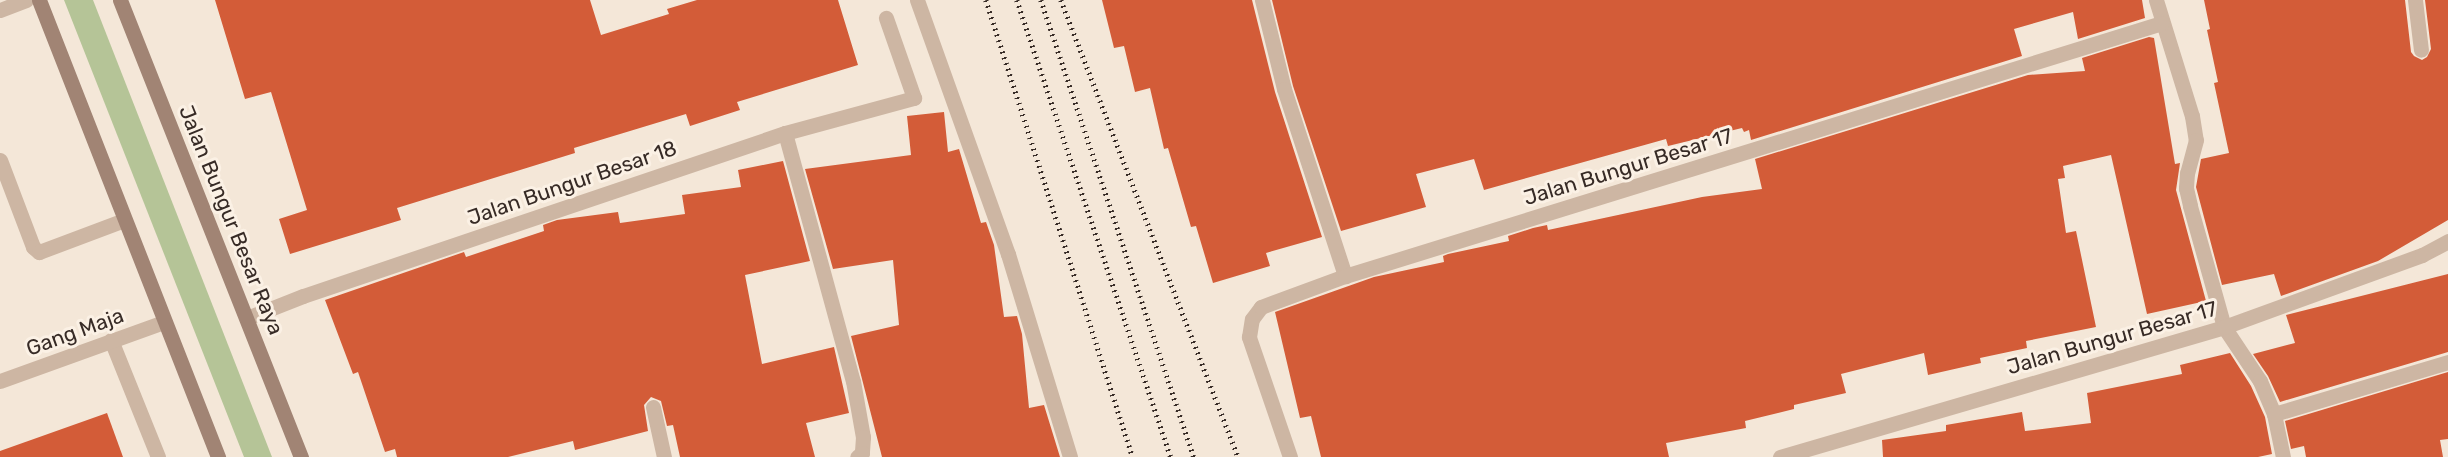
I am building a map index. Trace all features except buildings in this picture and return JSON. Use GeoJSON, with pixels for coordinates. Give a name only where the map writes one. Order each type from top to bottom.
{"type":"FeatureCollection","features":[{"type":"Feature","properties":{"kind":"main road"},"geometry":{"type":"LineString","coordinates":[[39,0],[218,457]]}},
{"type":"Feature","properties":{"kind":"main road","name":"Jalan Bungur Besar Raya"},"geometry":{"type":"LineString","coordinates":[[120,0],[301,457]]}},
{"type":"Feature","properties":{"kind":"street"},"geometry":{"type":"LineString","coordinates":[[0,10],[26,0]]}},
{"type":"Feature","properties":{"kind":"street"},"geometry":{"type":"LineString","coordinates":[[917,0],[1008,254],[1070,457]]}},
{"type":"Feature","properties":{"kind":"street"},"geometry":{"type":"LineString","coordinates":[[1262,0],[1284,89],[1345,276]]}},
{"type":"Feature","properties":{"kind":"street"},"geometry":{"type":"LineString","coordinates":[[2156,0],[2192,116],[2196,140],[2186,189],[2224,327],[2260,381],[2274,414],[2283,457]]}},
{"type":"Feature","properties":{"kind":"street"},"geometry":{"type":"LineString","coordinates":[[2415,0],[2421,50]]}},
{"type":"Feature","properties":{"kind":"street","name":"Jalan Bungur Besar 18"},"geometry":{"type":"LineString","coordinates":[[247,318],[314,292],[785,133],[914,98],[886,18]]}},
{"type":"Feature","properties":{"kind":"street","name":"Jalan Bungur Besar 17"},"geometry":{"type":"LineString","coordinates":[[1290,457],[1249,337],[1252,320],[1261,307],[1345,276],[2162,22]]}},
{"type":"Feature","properties":{"kind":"street"},"geometry":{"type":"LineString","coordinates":[[785,133],[853,381],[863,437],[862,453],[857,457]]}},
{"type":"Feature","properties":{"kind":"street"},"geometry":{"type":"LineString","coordinates":[[0,160],[33,247],[39,252],[124,220]]}},
{"type":"Feature","properties":{"kind":"street","name":"Jalan Bungur Besar 17"},"geometry":{"type":"LineString","coordinates":[[1780,457],[2224,327],[2422,255],[2448,241]]}},
{"type":"Feature","properties":{"kind":"street","name":"Gang Maja"},"geometry":{"type":"LineString","coordinates":[[0,381],[164,322]]}},
{"type":"Feature","properties":{"kind":"street"},"geometry":{"type":"LineString","coordinates":[[111,340],[158,457]]}},
{"type":"Feature","properties":{"kind":"street"},"geometry":{"type":"LineString","coordinates":[[2274,414],[2448,362]]}},
{"type":"Feature","properties":{"kind":"street"},"geometry":{"type":"LineString","coordinates":[[653,407],[664,457]]}},
{"type":"Feature","properties":{"kind":"green space"},"geometry":{"type":"Polygon","coordinates":[[[64,0],[93,0],[272,457],[244,457],[64,0]]]}},
{"type":"Feature","properties":{"kind":"railway"},"geometry":{"type":"LineString","coordinates":[[986,0],[1133,457]]}},
{"type":"Feature","properties":{"kind":"railway"},"geometry":{"type":"LineString","coordinates":[[1017,0],[1171,457]]}},
{"type":"Feature","properties":{"kind":"railway"},"geometry":{"type":"LineString","coordinates":[[1041,0],[1194,457]]}},
{"type":"Feature","properties":{"kind":"railway"},"geometry":{"type":"LineString","coordinates":[[1061,0],[1238,457]]}}]}
